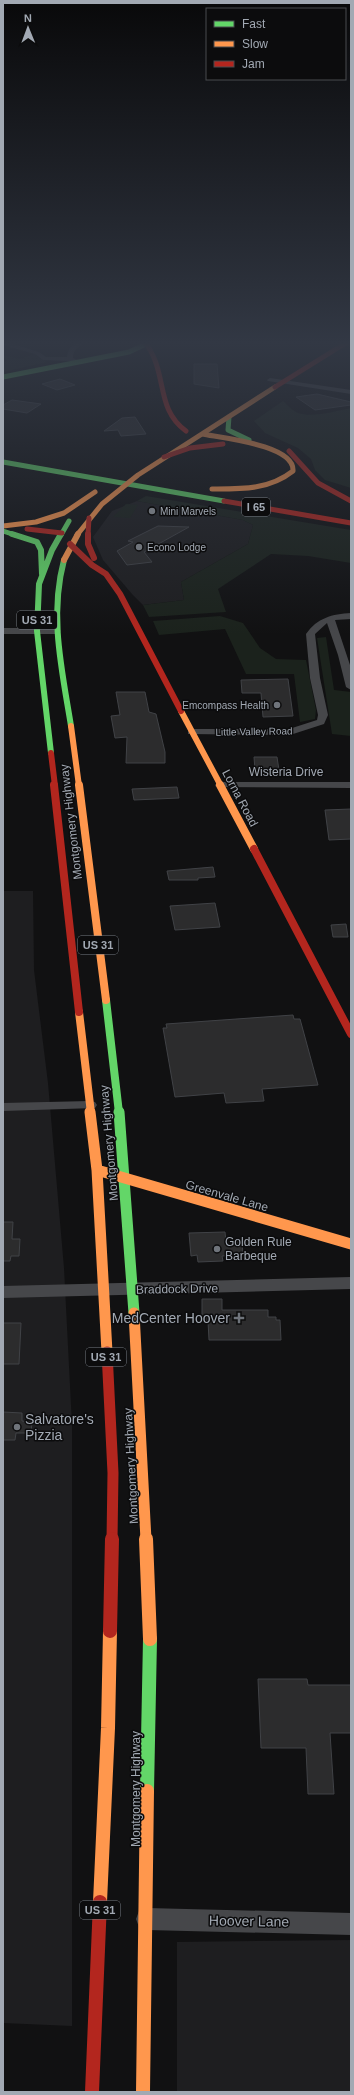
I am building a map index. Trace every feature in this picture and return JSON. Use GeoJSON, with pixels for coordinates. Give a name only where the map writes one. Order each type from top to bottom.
{"type":"FeatureCollection","features":[{"type":"Feature","properties":{"kind":"main road","name":"Montgomery Highway"},"geometry":{"type":"LineString","coordinates":[[143,2092],[147,1919],[147,1783],[150,1604],[133,1290],[118,1097],[82,805],[57,631],[56,599],[60,569],[72,542],[89,518],[117,490],[164,457],[194,439]]}},
{"type":"Feature","properties":{"kind":"main road"},"geometry":{"type":"LineString","coordinates":[[229,439],[271,445],[295,454],[317,481],[327,489],[351,501]]}},
{"type":"Feature","properties":{"kind":"main road"},"geometry":{"type":"LineString","coordinates":[[191,488],[230,489],[256,487],[282,480],[293,471],[292,462],[284,454],[243,439]]}},
{"type":"Feature","properties":{"kind":"main road"},"geometry":{"type":"LineString","coordinates":[[164,457],[202,446],[248,442]]}},
{"type":"Feature","properties":{"kind":"main road","name":"I 65"},"geometry":{"type":"LineString","coordinates":[[3,455],[161,490],[351,523]]}},
{"type":"Feature","properties":{"kind":"main road","name":"I 65"},"geometry":{"type":"LineString","coordinates":[[3,462],[46,469],[76,471],[169,484],[351,516]]}},
{"type":"Feature","properties":{"kind":"main road"},"geometry":{"type":"LineString","coordinates":[[3,469],[46,469]]}},
{"type":"Feature","properties":{"kind":"main road","name":"Montgomery Highway"},"geometry":{"type":"LineString","coordinates":[[92,2092],[108,1728],[113,1473],[102,1290],[97,1170],[37,631],[38,595],[42,574],[61,534],[69,521],[95,492],[118,474]]}},
{"type":"Feature","properties":{"kind":"main road"},"geometry":{"type":"LineString","coordinates":[[3,527],[36,522],[64,513],[95,492]]}},
{"type":"Feature","properties":{"kind":"main road"},"geometry":{"type":"LineString","coordinates":[[63,564],[93,561],[87,535],[89,518]]}},
{"type":"Feature","properties":{"kind":"main road"},"geometry":{"type":"LineString","coordinates":[[3,527],[61,534]]}},
{"type":"Feature","properties":{"kind":"main road"},"geometry":{"type":"LineString","coordinates":[[3,531],[61,534]]}},
{"type":"Feature","properties":{"kind":"main road"},"geometry":{"type":"LineString","coordinates":[[3,531],[37,542],[41,550],[42,574]]}},
{"type":"Feature","properties":{"kind":"main road","name":"Lorna Road"},"geometry":{"type":"LineString","coordinates":[[61,534],[72,542],[106,574],[120,594],[351,1034]]}},
{"type":"Feature","properties":{"kind":"main road","name":"Greenvale Lane"},"geometry":{"type":"LineString","coordinates":[[97,1170],[351,1244]]}},
{"type":"Feature","properties":{"kind":"street","name":"Little Valley Road"},"geometry":{"type":"LineString","coordinates":[[192,732],[290,732],[321,722],[323,716],[315,678],[310,634],[315,627],[326,619],[351,616]]}},
{"type":"Feature","properties":{"kind":"street"},"geometry":{"type":"LineString","coordinates":[[330,618],[343,655],[351,687]]}},
{"type":"Feature","properties":{"kind":"street"},"geometry":{"type":"LineString","coordinates":[[3,631],[57,631]]}},
{"type":"Feature","properties":{"kind":"street","name":"Wisteria Drive"},"geometry":{"type":"LineString","coordinates":[[220,785],[351,785]]}},
{"type":"Feature","properties":{"kind":"street"},"geometry":{"type":"LineString","coordinates":[[3,1107],[90,1105]]}},
{"type":"Feature","properties":{"kind":"street","name":"Braddock Drive"},"geometry":{"type":"LineString","coordinates":[[3,1292],[133,1290],[351,1283]]}},
{"type":"Feature","properties":{"kind":"street","name":"Hoover Lane"},"geometry":{"type":"LineString","coordinates":[[147,1919],[351,1924]]}},
{"type":"Feature","properties":{"kind":"shaded area"},"geometry":{"type":"Polygon","coordinates":[[[278,439],[351,439],[351,488],[325,480],[315,470],[311,459],[298,448],[278,439]]]}},
{"type":"Feature","properties":{"kind":"shaded area"},"geometry":{"type":"Polygon","coordinates":[[[146,496],[351,530],[351,563],[308,556],[271,554],[218,589],[226,612],[149,617],[143,605],[184,600],[181,582],[248,544],[253,525],[243,520],[137,501],[146,496]]]}},
{"type":"Feature","properties":{"kind":"shaded area"},"geometry":{"type":"Polygon","coordinates":[[[137,501],[243,520],[253,525],[248,544],[181,582],[184,600],[143,605],[103,560],[93,537],[112,511],[137,501]]]}},
{"type":"Feature","properties":{"kind":"shaded area"},"geometry":{"type":"Polygon","coordinates":[[[126,504],[138,505],[130,518],[113,517],[126,504]]]}},
{"type":"Feature","properties":{"kind":"shaded area"},"geometry":{"type":"Polygon","coordinates":[[[220,616],[243,623],[260,648],[276,659],[306,660],[316,710],[315,719],[300,722],[294,674],[246,674],[225,629],[159,635],[153,621],[220,616]]]}},
{"type":"Feature","properties":{"kind":"shaded area"},"geometry":{"type":"Polygon","coordinates":[[[326,637],[334,690],[351,692],[351,736],[332,734],[317,638],[326,637]]]}},
{"type":"Feature","properties":{"kind":"shaded area"},"geometry":{"type":"Polygon","coordinates":[[[3,891],[33,891],[34,970],[48,1083],[64,1268],[72,1425],[72,2026],[3,2023],[3,891]]]}},
{"type":"Feature","properties":{"kind":"shaded area"},"geometry":{"type":"Polygon","coordinates":[[[351,1940],[351,2092],[177,2092],[177,1942],[351,1940]]]}},
{"type":"Feature","properties":{"kind":"building","name":"Econo Lodge"},"geometry":{"type":"Polygon","coordinates":[[[158,526],[189,527],[144,552],[152,562],[127,565],[117,551],[133,542],[128,541],[158,526]]]}},
{"type":"Feature","properties":{"kind":"building","name":"Emcompass Health"},"geometry":{"type":"Polygon","coordinates":[[[288,679],[293,716],[263,717],[261,693],[242,693],[241,680],[288,679]]]}},
{"type":"Feature","properties":{"kind":"building"},"geometry":{"type":"Polygon","coordinates":[[[116,692],[145,692],[149,712],[156,714],[165,752],[165,763],[126,763],[127,737],[115,738],[111,716],[120,715],[116,692]]]}},
{"type":"Feature","properties":{"kind":"building"},"geometry":{"type":"Polygon","coordinates":[[[254,757],[277,757],[279,770],[255,770],[254,757]]]}},
{"type":"Feature","properties":{"kind":"building"},"geometry":{"type":"Polygon","coordinates":[[[177,787],[179,798],[134,800],[132,789],[177,787]]]}},
{"type":"Feature","properties":{"kind":"building"},"geometry":{"type":"Polygon","coordinates":[[[351,809],[351,839],[329,840],[325,810],[351,809]]]}},
{"type":"Feature","properties":{"kind":"building"},"geometry":{"type":"Polygon","coordinates":[[[213,867],[215,877],[198,878],[198,880],[169,880],[167,871],[213,867]]]}},
{"type":"Feature","properties":{"kind":"building"},"geometry":{"type":"Polygon","coordinates":[[[215,903],[220,927],[175,930],[170,906],[215,903]]]}},
{"type":"Feature","properties":{"kind":"building"},"geometry":{"type":"Polygon","coordinates":[[[346,924],[348,937],[333,937],[331,925],[346,924]]]}},
{"type":"Feature","properties":{"kind":"building"},"geometry":{"type":"Polygon","coordinates":[[[293,1015],[294,1019],[300,1019],[318,1085],[262,1089],[264,1101],[226,1103],[224,1093],[175,1097],[163,1028],[167,1028],[166,1024],[293,1015]]]}},
{"type":"Feature","properties":{"kind":"building"},"geometry":{"type":"Polygon","coordinates":[[[3,1222],[13,1222],[12,1239],[20,1239],[19,1256],[11,1256],[10,1261],[3,1261],[3,1222]]]}},
{"type":"Feature","properties":{"kind":"building","name":"Golden Rule Barbeque"},"geometry":{"type":"Polygon","coordinates":[[[225,1232],[226,1242],[242,1242],[243,1255],[222,1256],[223,1261],[198,1262],[197,1255],[191,1256],[189,1233],[225,1232]]]}},
{"type":"Feature","properties":{"kind":"building","name":"MedCenter Hoover"},"geometry":{"type":"Polygon","coordinates":[[[202,1299],[222,1299],[222,1310],[268,1310],[268,1317],[276,1317],[276,1320],[280,1320],[281,1340],[209,1340],[208,1321],[202,1321],[202,1299]]]}},
{"type":"Feature","properties":{"kind":"building"},"geometry":{"type":"Polygon","coordinates":[[[3,1323],[21,1323],[19,1364],[3,1364],[3,1323]]]}},
{"type":"Feature","properties":{"kind":"building","name":"Salvatore's Pizzia"},"geometry":{"type":"Polygon","coordinates":[[[3,1412],[22,1413],[22,1421],[32,1422],[31,1433],[16,1433],[15,1440],[3,1440],[3,1412]]]}},
{"type":"Feature","properties":{"kind":"building"},"geometry":{"type":"Polygon","coordinates":[[[258,1679],[307,1679],[308,1685],[351,1685],[351,1733],[330,1733],[334,1794],[308,1794],[306,1748],[261,1748],[258,1679]]]}},
{"type":"Feature","properties":{"kind":"traffic: fast"},"geometry":{"type":"LineString","coordinates":[[3,462],[224,501]]}},
{"type":"Feature","properties":{"kind":"traffic: fast"},"geometry":{"type":"LineString","coordinates":[[51,753],[37,631],[39,584],[52,550],[69,521]]}},
{"type":"Feature","properties":{"kind":"traffic: fast"},"geometry":{"type":"LineString","coordinates":[[3,531],[37,542],[41,550],[42,574]]}},
{"type":"Feature","properties":{"kind":"traffic: fast"},"geometry":{"type":"LineString","coordinates":[[64,560],[56,600],[56,621],[57,643],[71,726]]}},
{"type":"Feature","properties":{"kind":"traffic: fast"},"geometry":{"type":"LineString","coordinates":[[106,1000],[118,1097],[134,1313]]}},
{"type":"Feature","properties":{"kind":"traffic: fast"},"geometry":{"type":"LineString","coordinates":[[147,1791],[150,1639]]}},
{"type":"Feature","properties":{"kind":"traffic: slow"},"geometry":{"type":"LineString","coordinates":[[64,560],[86,521],[102,504],[119,489],[157,461],[192,439]]}},
{"type":"Feature","properties":{"kind":"traffic: slow"},"geometry":{"type":"LineString","coordinates":[[212,489],[255,488],[285,478],[293,471],[293,464],[287,456],[265,447],[229,439]]}},
{"type":"Feature","properties":{"kind":"traffic: slow"},"geometry":{"type":"LineString","coordinates":[[3,526],[36,522],[64,513],[95,492]]}},
{"type":"Feature","properties":{"kind":"traffic: slow"},"geometry":{"type":"LineString","coordinates":[[181,711],[254,849]]}},
{"type":"Feature","properties":{"kind":"traffic: slow"},"geometry":{"type":"LineString","coordinates":[[71,726],[106,1000]]}},
{"type":"Feature","properties":{"kind":"traffic: slow"},"geometry":{"type":"LineString","coordinates":[[79,1012],[97,1170],[107,1352]]}},
{"type":"Feature","properties":{"kind":"traffic: slow"},"geometry":{"type":"LineString","coordinates":[[97,1170],[351,1244]]}},
{"type":"Feature","properties":{"kind":"traffic: slow"},"geometry":{"type":"LineString","coordinates":[[134,1313],[150,1610],[150,1639]]}},
{"type":"Feature","properties":{"kind":"traffic: slow"},"geometry":{"type":"LineString","coordinates":[[100,1902],[108,1728],[110,1631]]}},
{"type":"Feature","properties":{"kind":"traffic: slow"},"geometry":{"type":"LineString","coordinates":[[143,2092],[147,1791]]}},
{"type":"Feature","properties":{"kind":"traffic: jam"},"geometry":{"type":"LineString","coordinates":[[164,457],[190,448],[223,444]]}},
{"type":"Feature","properties":{"kind":"traffic: jam"},"geometry":{"type":"LineString","coordinates":[[289,451],[298,459],[318,483],[351,501]]}},
{"type":"Feature","properties":{"kind":"traffic: jam"},"geometry":{"type":"LineString","coordinates":[[224,501],[351,523]]}},
{"type":"Feature","properties":{"kind":"traffic: jam"},"geometry":{"type":"LineString","coordinates":[[89,518],[88,544],[94,558]]}},
{"type":"Feature","properties":{"kind":"traffic: jam"},"geometry":{"type":"LineString","coordinates":[[27,529],[62,533]]}},
{"type":"Feature","properties":{"kind":"traffic: jam"},"geometry":{"type":"LineString","coordinates":[[70,544],[92,565],[106,574],[120,594],[181,711]]}},
{"type":"Feature","properties":{"kind":"traffic: jam"},"geometry":{"type":"LineString","coordinates":[[51,753],[79,1012]]}},
{"type":"Feature","properties":{"kind":"traffic: jam"},"geometry":{"type":"LineString","coordinates":[[254,849],[351,1034]]}},
{"type":"Feature","properties":{"kind":"traffic: jam"},"geometry":{"type":"LineString","coordinates":[[107,1352],[113,1473],[110,1631]]}},
{"type":"Feature","properties":{"kind":"traffic: jam"},"geometry":{"type":"LineString","coordinates":[[92,2092],[100,1902]]}},
{"type":"Feature","properties":{"kind":"place","name":"Mini Marvels"},"geometry":{"type":"Point","coordinates":[152,511]}},
{"type":"Feature","properties":{"kind":"place","name":"Econo Lodge"},"geometry":{"type":"Point","coordinates":[139,547]}},
{"type":"Feature","properties":{"kind":"place","name":"Emcompass Health"},"geometry":{"type":"Point","coordinates":[277,705]}},
{"type":"Feature","properties":{"kind":"place","name":"Golden Rule Barbeque"},"geometry":{"type":"Point","coordinates":[217,1249]}},
{"type":"Feature","properties":{"kind":"place","name":"MedCenter Hoover"},"geometry":{"type":"Point","coordinates":[239,1318]}},
{"type":"Feature","properties":{"kind":"place","name":"Salvatore's Pizzia"},"geometry":{"type":"Point","coordinates":[17,1427]}}]}
